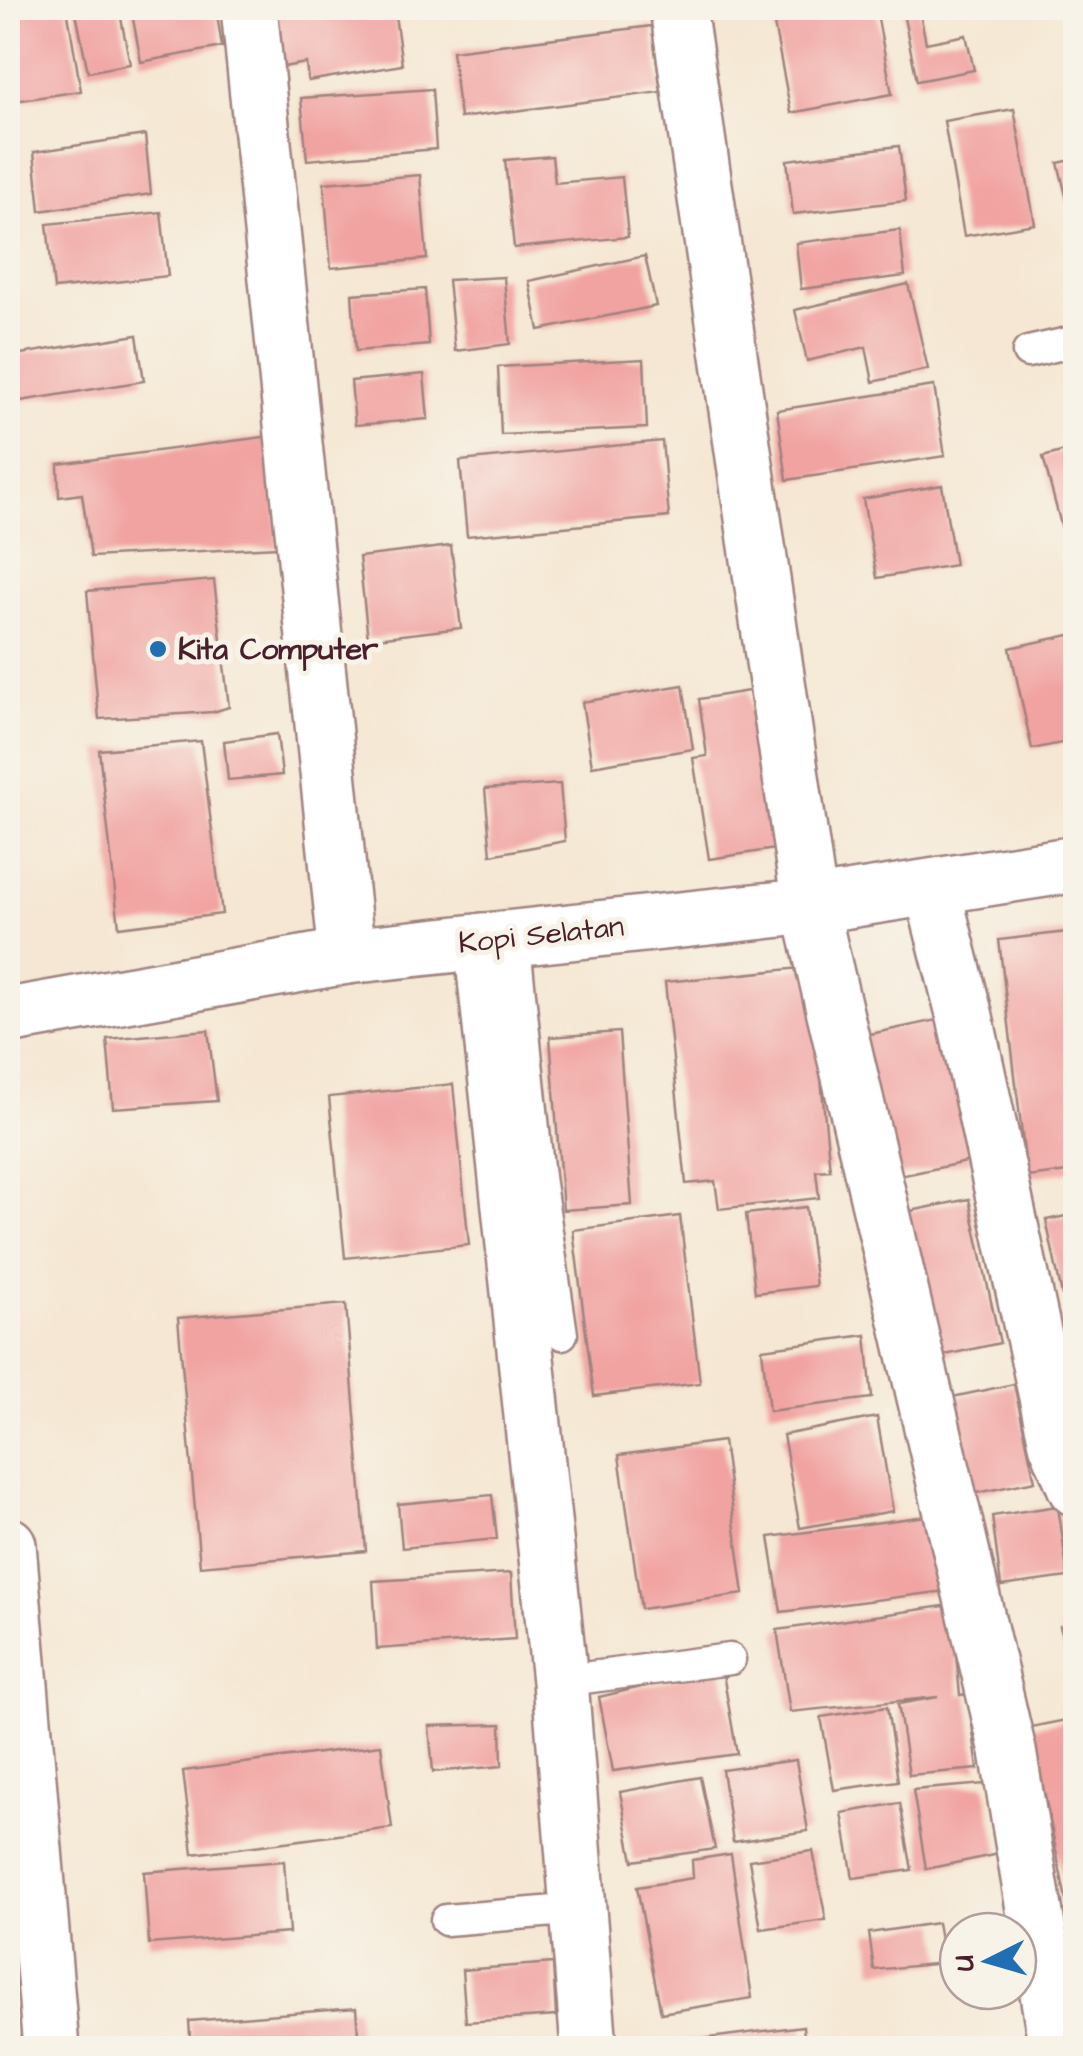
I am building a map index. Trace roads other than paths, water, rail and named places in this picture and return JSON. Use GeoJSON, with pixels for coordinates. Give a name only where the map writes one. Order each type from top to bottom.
{"type":"FeatureCollection","features":[{"type":"Feature","properties":{"kind":"street"},"geometry":{"type":"LineString","coordinates":[[249,8],[347,956]]}},
{"type":"Feature","properties":{"kind":"street"},"geometry":{"type":"LineString","coordinates":[[678,8],[810,906],[1008,1751],[1057,2048]]}},
{"type":"Feature","properties":{"kind":"street","name":"Kopi Selatan"},"geometry":{"type":"LineString","coordinates":[[8,1016],[347,956],[810,906],[1076,864]]}},
{"type":"Feature","properties":{"kind":"street"},"geometry":{"type":"LineString","coordinates":[[932,889],[965,1016],[1052,1424],[1076,1488]]}},
{"type":"Feature","properties":{"kind":"street"},"geometry":{"type":"LineString","coordinates":[[498,938],[580,1909],[588,2048]]}},
{"type":"Feature","properties":{"kind":"street"},"geometry":{"type":"LineString","coordinates":[[8,1545],[51,2048]]}},
{"type":"Feature","properties":{"kind":"lane"},"geometry":{"type":"LineString","coordinates":[[1028,352],[1076,341]]}},
{"type":"Feature","properties":{"kind":"lane"},"geometry":{"type":"LineString","coordinates":[[498,938],[540,1177],[562,1334]]}},
{"type":"Feature","properties":{"kind":"lane"},"geometry":{"type":"LineString","coordinates":[[560,1682],[730,1658]]}},
{"type":"Feature","properties":{"kind":"lane"},"geometry":{"type":"LineString","coordinates":[[446,1920],[580,1909]]}},
{"type":"Feature","properties":{"kind":"place","name":"Kita Computer"},"geometry":{"type":"Point","coordinates":[158,649]}}]}
